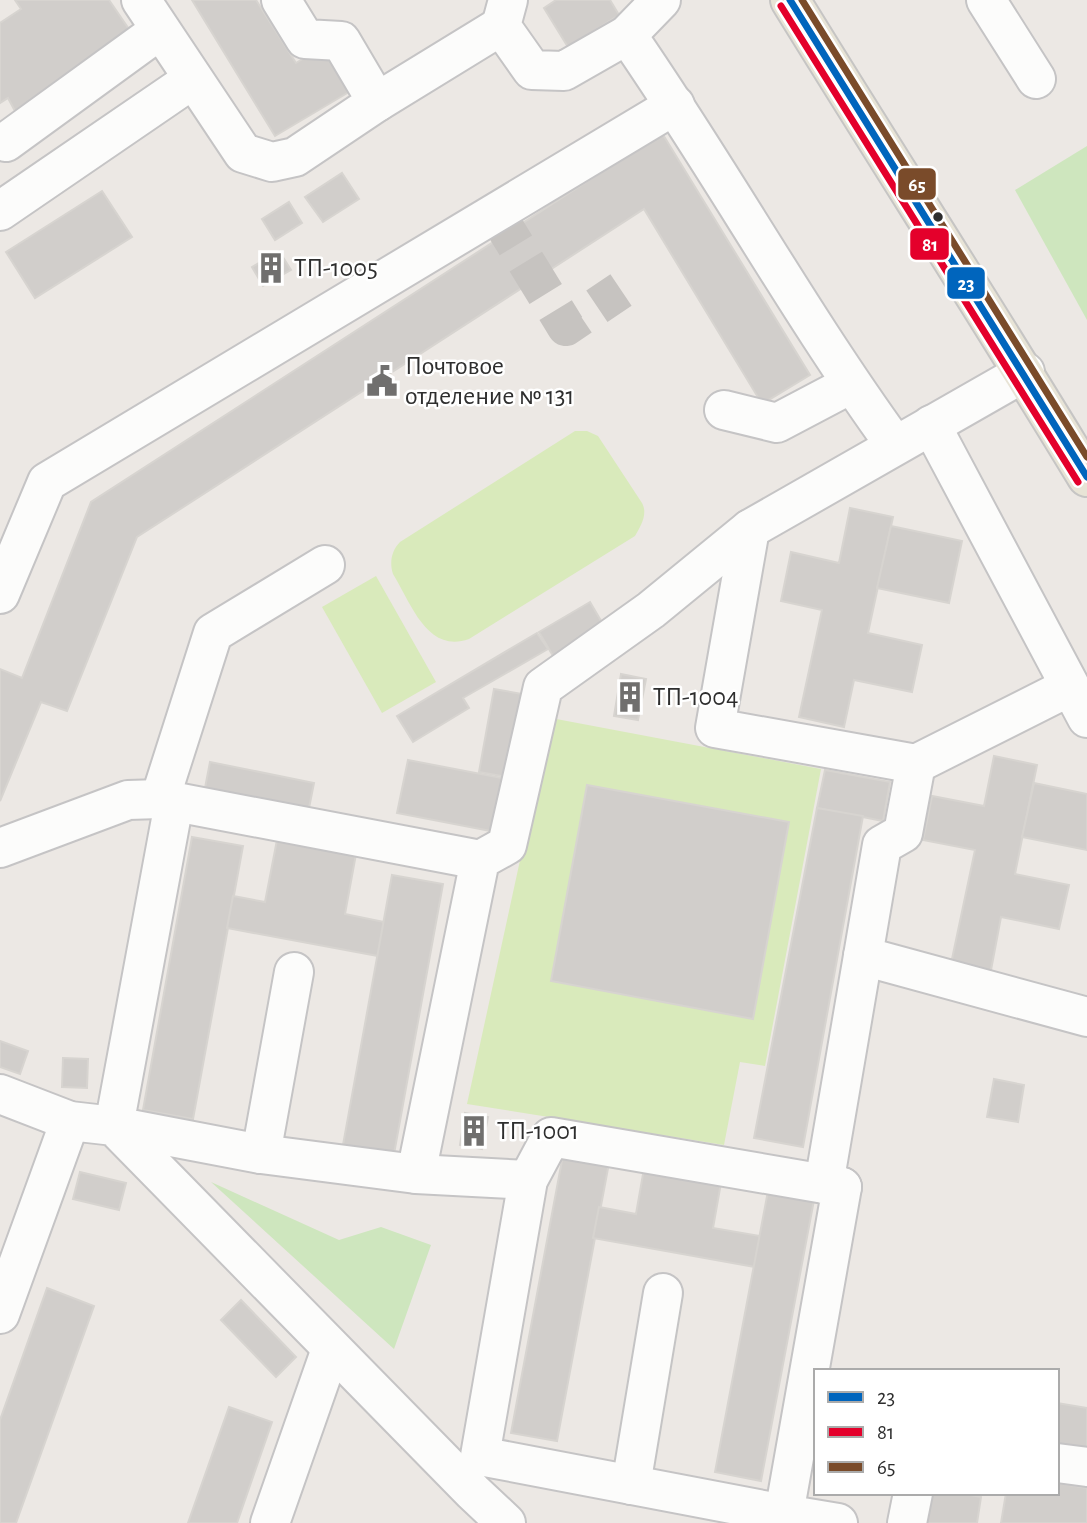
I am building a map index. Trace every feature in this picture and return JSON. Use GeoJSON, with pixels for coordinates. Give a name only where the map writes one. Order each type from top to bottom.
{"type":"FeatureCollection","features":[{"type":"Feature","properties":{"kind":"main road"},"geometry":{"type":"LineString","coordinates":[[790,0],[929,225],[1025,372],[1087,477]]}},
{"type":"Feature","properties":{"kind":"lane"},"geometry":{"type":"LineString","coordinates":[[281,0],[305,39],[341,41],[377,102]]}},
{"type":"Feature","properties":{"kind":"lane"},"geometry":{"type":"LineString","coordinates":[[6,142],[150,15],[243,153],[272,162],[295,157],[505,13],[532,70],[564,71],[627,35],[661,0]]}},
{"type":"Feature","properties":{"kind":"lane"},"geometry":{"type":"LineString","coordinates":[[985,0],[1036,79]]}},
{"type":"Feature","properties":{"kind":"lane"},"geometry":{"type":"LineString","coordinates":[[627,35],[675,105],[851,384],[895,445]]}},
{"type":"Feature","properties":{"kind":"lane"},"geometry":{"type":"LineString","coordinates":[[0,211],[193,79]]}},
{"type":"Feature","properties":{"kind":"lane"},"geometry":{"type":"LineString","coordinates":[[0,594],[47,482],[675,105]]}},
{"type":"Feature","properties":{"kind":"lane"},"geometry":{"type":"LineString","coordinates":[[0,848],[128,800],[167,801],[480,860],[507,845],[543,687],[651,610],[750,529],[1025,372]]}},
{"type":"Feature","properties":{"kind":"lane"},"geometry":{"type":"LineString","coordinates":[[724,410],[777,423],[851,384]]}},
{"type":"Feature","properties":{"kind":"lane"},"geometry":{"type":"LineString","coordinates":[[750,529],[716,728],[916,764],[1078,702],[931,425]]}},
{"type":"Feature","properties":{"kind":"lane"},"geometry":{"type":"LineString","coordinates":[[114,1126],[167,801],[212,633],[325,565]]}},
{"type":"Feature","properties":{"kind":"lane"},"geometry":{"type":"LineString","coordinates":[[824,1184],[882,845],[903,833],[916,764]]}},
{"type":"Feature","properties":{"kind":"lane"},"geometry":{"type":"LineString","coordinates":[[416,1174],[480,860]]}},
{"type":"Feature","properties":{"kind":"lane"},"geometry":{"type":"LineString","coordinates":[[863,956],[1087,1017]]}},
{"type":"Feature","properties":{"kind":"lane"},"geometry":{"type":"LineString","coordinates":[[261,1154],[294,972]]}},
{"type":"Feature","properties":{"kind":"lane"},"geometry":{"type":"LineString","coordinates":[[0,1094],[70,1121],[114,1126],[261,1154],[416,1174],[528,1180]]}},
{"type":"Feature","properties":{"kind":"lane"},"geometry":{"type":"LineString","coordinates":[[0,1314],[70,1121]]}},
{"type":"Feature","properties":{"kind":"lane"},"geometry":{"type":"LineString","coordinates":[[114,1126],[331,1349],[506,1523]]}},
{"type":"Feature","properties":{"kind":"lane"},"geometry":{"type":"LineString","coordinates":[[472,1490],[528,1180],[551,1138],[842,1188],[827,1369]]}},
{"type":"Feature","properties":{"kind":"lane"},"geometry":{"type":"LineString","coordinates":[[631,1485],[663,1293]]}},
{"type":"Feature","properties":{"kind":"lane"},"geometry":{"type":"LineString","coordinates":[[270,1523],[331,1349]]}},
{"type":"Feature","properties":{"kind":"lane"},"geometry":{"type":"LineString","coordinates":[[1059,1463],[1087,1467]]}},
{"type":"Feature","properties":{"kind":"lane"},"geometry":{"type":"LineString","coordinates":[[472,1490],[631,1485],[814,1520],[816,1495]]}},
{"type":"Feature","properties":{"kind":"lane"},"geometry":{"type":"LineString","coordinates":[[907,1523],[914,1495]]}},
{"type":"Feature","properties":{"kind":"green space"},"geometry":{"type":"Polygon","coordinates":[[[1087,146],[1087,320],[1015,190],[1087,146]]]}},
{"type":"Feature","properties":{"kind":"green space"},"geometry":{"type":"Polygon","coordinates":[[[575,431],[587,431],[598,436],[642,503],[644,516],[635,536],[469,639],[454,642],[431,633],[414,611],[393,574],[391,561],[397,545],[575,431]]]}},
{"type":"Feature","properties":{"kind":"green space"},"geometry":{"type":"Polygon","coordinates":[[[376,576],[436,682],[382,713],[322,607],[376,576]]]}},
{"type":"Feature","properties":{"kind":"green space"},"geometry":{"type":"Polygon","coordinates":[[[551,718],[821,769],[765,1066],[740,1062],[724,1145],[467,1104],[551,718]]]}},
{"type":"Feature","properties":{"kind":"green space"},"geometry":{"type":"Polygon","coordinates":[[[211,1182],[339,1240],[381,1227],[431,1245],[394,1349],[211,1182]]]}},
{"type":"Feature","properties":{"kind":"building"},"geometry":{"type":"Polygon","coordinates":[[[15,0],[109,0],[133,35],[15,111],[8,98],[0,103],[0,23],[21,9],[15,0]]]}},
{"type":"Feature","properties":{"kind":"building"},"geometry":{"type":"Polygon","coordinates":[[[192,0],[256,0],[296,63],[322,47],[349,92],[275,136],[192,0]]]}},
{"type":"Feature","properties":{"kind":"building"},"geometry":{"type":"Polygon","coordinates":[[[556,0],[610,0],[619,15],[568,47],[544,8],[556,0]]]}},
{"type":"Feature","properties":{"kind":"building"},"geometry":{"type":"Polygon","coordinates":[[[662,133],[810,375],[762,404],[644,209],[137,537],[67,711],[41,702],[0,801],[0,669],[22,678],[91,502],[662,133]]]}},
{"type":"Feature","properties":{"kind":"building"},"geometry":{"type":"Polygon","coordinates":[[[342,173],[359,199],[323,222],[305,197],[342,173]]]}},
{"type":"Feature","properties":{"kind":"building"},"geometry":{"type":"Polygon","coordinates":[[[102,191],[132,237],[35,298],[6,252],[102,191]]]}},
{"type":"Feature","properties":{"kind":"building"},"geometry":{"type":"Polygon","coordinates":[[[289,202],[302,223],[275,240],[262,219],[289,202]]]}},
{"type":"Feature","properties":{"kind":"building","name":"ТП-1005"},"geometry":{"type":"Polygon","coordinates":[[[279,251],[291,270],[263,286],[252,267],[279,251]]]}},
{"type":"Feature","properties":{"kind":"building"},"geometry":{"type":"Polygon","coordinates":[[[850,508],[893,517],[868,633],[922,645],[912,692],[854,680],[844,727],[799,717],[822,610],[781,601],[791,552],[839,563],[850,508]]]}},
{"type":"Feature","properties":{"kind":"building"},"geometry":{"type":"Polygon","coordinates":[[[891,526],[962,541],[949,603],[877,588],[891,526]]]}},
{"type":"Feature","properties":{"kind":"building"},"geometry":{"type":"Polygon","coordinates":[[[590,602],[604,626],[553,656],[539,632],[590,602]]]}},
{"type":"Feature","properties":{"kind":"building"},"geometry":{"type":"Polygon","coordinates":[[[537,633],[548,649],[463,698],[469,708],[413,742],[397,716],[537,633]]]}},
{"type":"Feature","properties":{"kind":"building","name":"ТП-1004"},"geometry":{"type":"Polygon","coordinates":[[[621,674],[646,679],[638,720],[614,716],[621,674]]]}},
{"type":"Feature","properties":{"kind":"building"},"geometry":{"type":"Polygon","coordinates":[[[494,689],[522,694],[507,777],[479,772],[494,689]]]}},
{"type":"Feature","properties":{"kind":"building"},"geometry":{"type":"Polygon","coordinates":[[[994,756],[1037,765],[1015,874],[1069,885],[1059,929],[1001,917],[988,986],[948,978],[975,850],[923,840],[932,796],[984,806],[994,756]]]}},
{"type":"Feature","properties":{"kind":"building"},"geometry":{"type":"Polygon","coordinates":[[[408,760],[507,779],[496,832],[397,813],[408,760]]]}},
{"type":"Feature","properties":{"kind":"building"},"geometry":{"type":"Polygon","coordinates":[[[210,762],[314,783],[309,808],[205,788],[210,762]]]}},
{"type":"Feature","properties":{"kind":"building"},"geometry":{"type":"Polygon","coordinates":[[[825,770],[890,782],[883,821],[817,808],[825,770]]]}},
{"type":"Feature","properties":{"kind":"building"},"geometry":{"type":"Polygon","coordinates":[[[1034,783],[1087,794],[1087,850],[1022,837],[1034,783]]]}},
{"type":"Feature","properties":{"kind":"building"},"geometry":{"type":"Polygon","coordinates":[[[587,785],[789,822],[753,1019],[551,981],[587,785]]]}},
{"type":"Feature","properties":{"kind":"building"},"geometry":{"type":"Polygon","coordinates":[[[817,808],[863,816],[803,1147],[754,1138],[817,808]]]}},
{"type":"Feature","properties":{"kind":"building"},"geometry":{"type":"Polygon","coordinates":[[[192,837],[243,846],[193,1119],[143,1110],[192,837]]]}},
{"type":"Feature","properties":{"kind":"building"},"geometry":{"type":"Polygon","coordinates":[[[277,840],[356,854],[345,914],[384,922],[378,956],[227,928],[233,896],[265,902],[277,840]]]}},
{"type":"Feature","properties":{"kind":"building"},"geometry":{"type":"Polygon","coordinates":[[[392,875],[443,884],[392,1165],[341,1156],[392,875]]]}},
{"type":"Feature","properties":{"kind":"building"},"geometry":{"type":"Polygon","coordinates":[[[0,1041],[28,1051],[20,1074],[0,1067],[0,1041]]]}},
{"type":"Feature","properties":{"kind":"building"},"geometry":{"type":"Polygon","coordinates":[[[63,1058],[88,1059],[87,1088],[62,1087],[63,1058]]]}},
{"type":"Feature","properties":{"kind":"building"},"geometry":{"type":"Polygon","coordinates":[[[994,1079],[1024,1085],[1018,1122],[987,1117],[994,1079]]]}},
{"type":"Feature","properties":{"kind":"building","name":"ТП-1001"},"geometry":{"type":"Polygon","coordinates":[[[465,1113],[488,1117],[482,1149],[460,1145],[465,1113]]]}},
{"type":"Feature","properties":{"kind":"building"},"geometry":{"type":"Polygon","coordinates":[[[563,1155],[609,1163],[557,1441],[511,1433],[563,1155]]]}},
{"type":"Feature","properties":{"kind":"building"},"geometry":{"type":"Polygon","coordinates":[[[645,1163],[722,1177],[713,1228],[760,1236],[755,1267],[593,1238],[599,1207],[636,1214],[645,1163]]]}},
{"type":"Feature","properties":{"kind":"building"},"geometry":{"type":"Polygon","coordinates":[[[80,1172],[126,1183],[119,1210],[73,1199],[80,1172]]]}},
{"type":"Feature","properties":{"kind":"building"},"geometry":{"type":"Polygon","coordinates":[[[768,1191],[814,1200],[761,1481],[715,1472],[768,1191]]]}},
{"type":"Feature","properties":{"kind":"building"},"geometry":{"type":"Polygon","coordinates":[[[47,1288],[94,1306],[16,1523],[0,1523],[0,1420],[47,1288]]]}},
{"type":"Feature","properties":{"kind":"building"},"geometry":{"type":"Polygon","coordinates":[[[241,1300],[296,1357],[276,1377],[221,1320],[241,1300]]]}},
{"type":"Feature","properties":{"kind":"building"},"geometry":{"type":"Polygon","coordinates":[[[1059,1403],[1087,1408],[1087,1455],[1059,1450],[1059,1403]]]}},
{"type":"Feature","properties":{"kind":"building"},"geometry":{"type":"Polygon","coordinates":[[[229,1407],[272,1422],[237,1523],[188,1523],[229,1407]]]}},
{"type":"Feature","properties":{"kind":"building"},"geometry":{"type":"Polygon","coordinates":[[[1059,1483],[1087,1488],[1087,1523],[1001,1523],[1006,1495],[1059,1495],[1059,1483]]]}},
{"type":"Feature","properties":{"kind":"building"},"geometry":{"type":"Polygon","coordinates":[[[925,1495],[981,1497],[977,1523],[920,1523],[925,1495]]]}},
{"type":"Feature","properties":{"kind":"tunnel"},"geometry":{"type":"LineString","coordinates":[[496,213],[566,327],[621,290]]}},
{"type":"Feature","properties":{"kind":"transit line","name":"23"},"geometry":{"type":"LineString","coordinates":[[790,0],[1087,477]]}},
{"type":"Feature","properties":{"kind":"transit line","name":"65"},"geometry":{"type":"LineString","coordinates":[[802,0],[1087,457]]}},
{"type":"Feature","properties":{"kind":"transit line","name":"81"},"geometry":{"type":"LineString","coordinates":[[781,6],[1078,482]]}},
{"type":"Feature","properties":{"kind":"place","name":"ТП-1005"},"geometry":{"type":"Point","coordinates":[271,268]}},
{"type":"Feature","properties":{"kind":"place","name":"Почтовое отделение № 131"},"geometry":{"type":"Point","coordinates":[382,381]}},
{"type":"Feature","properties":{"kind":"place","name":"ТП-1004"},"geometry":{"type":"Point","coordinates":[630,697]}},
{"type":"Feature","properties":{"kind":"place","name":"ТП-1001"},"geometry":{"type":"Point","coordinates":[474,1131]}}]}
